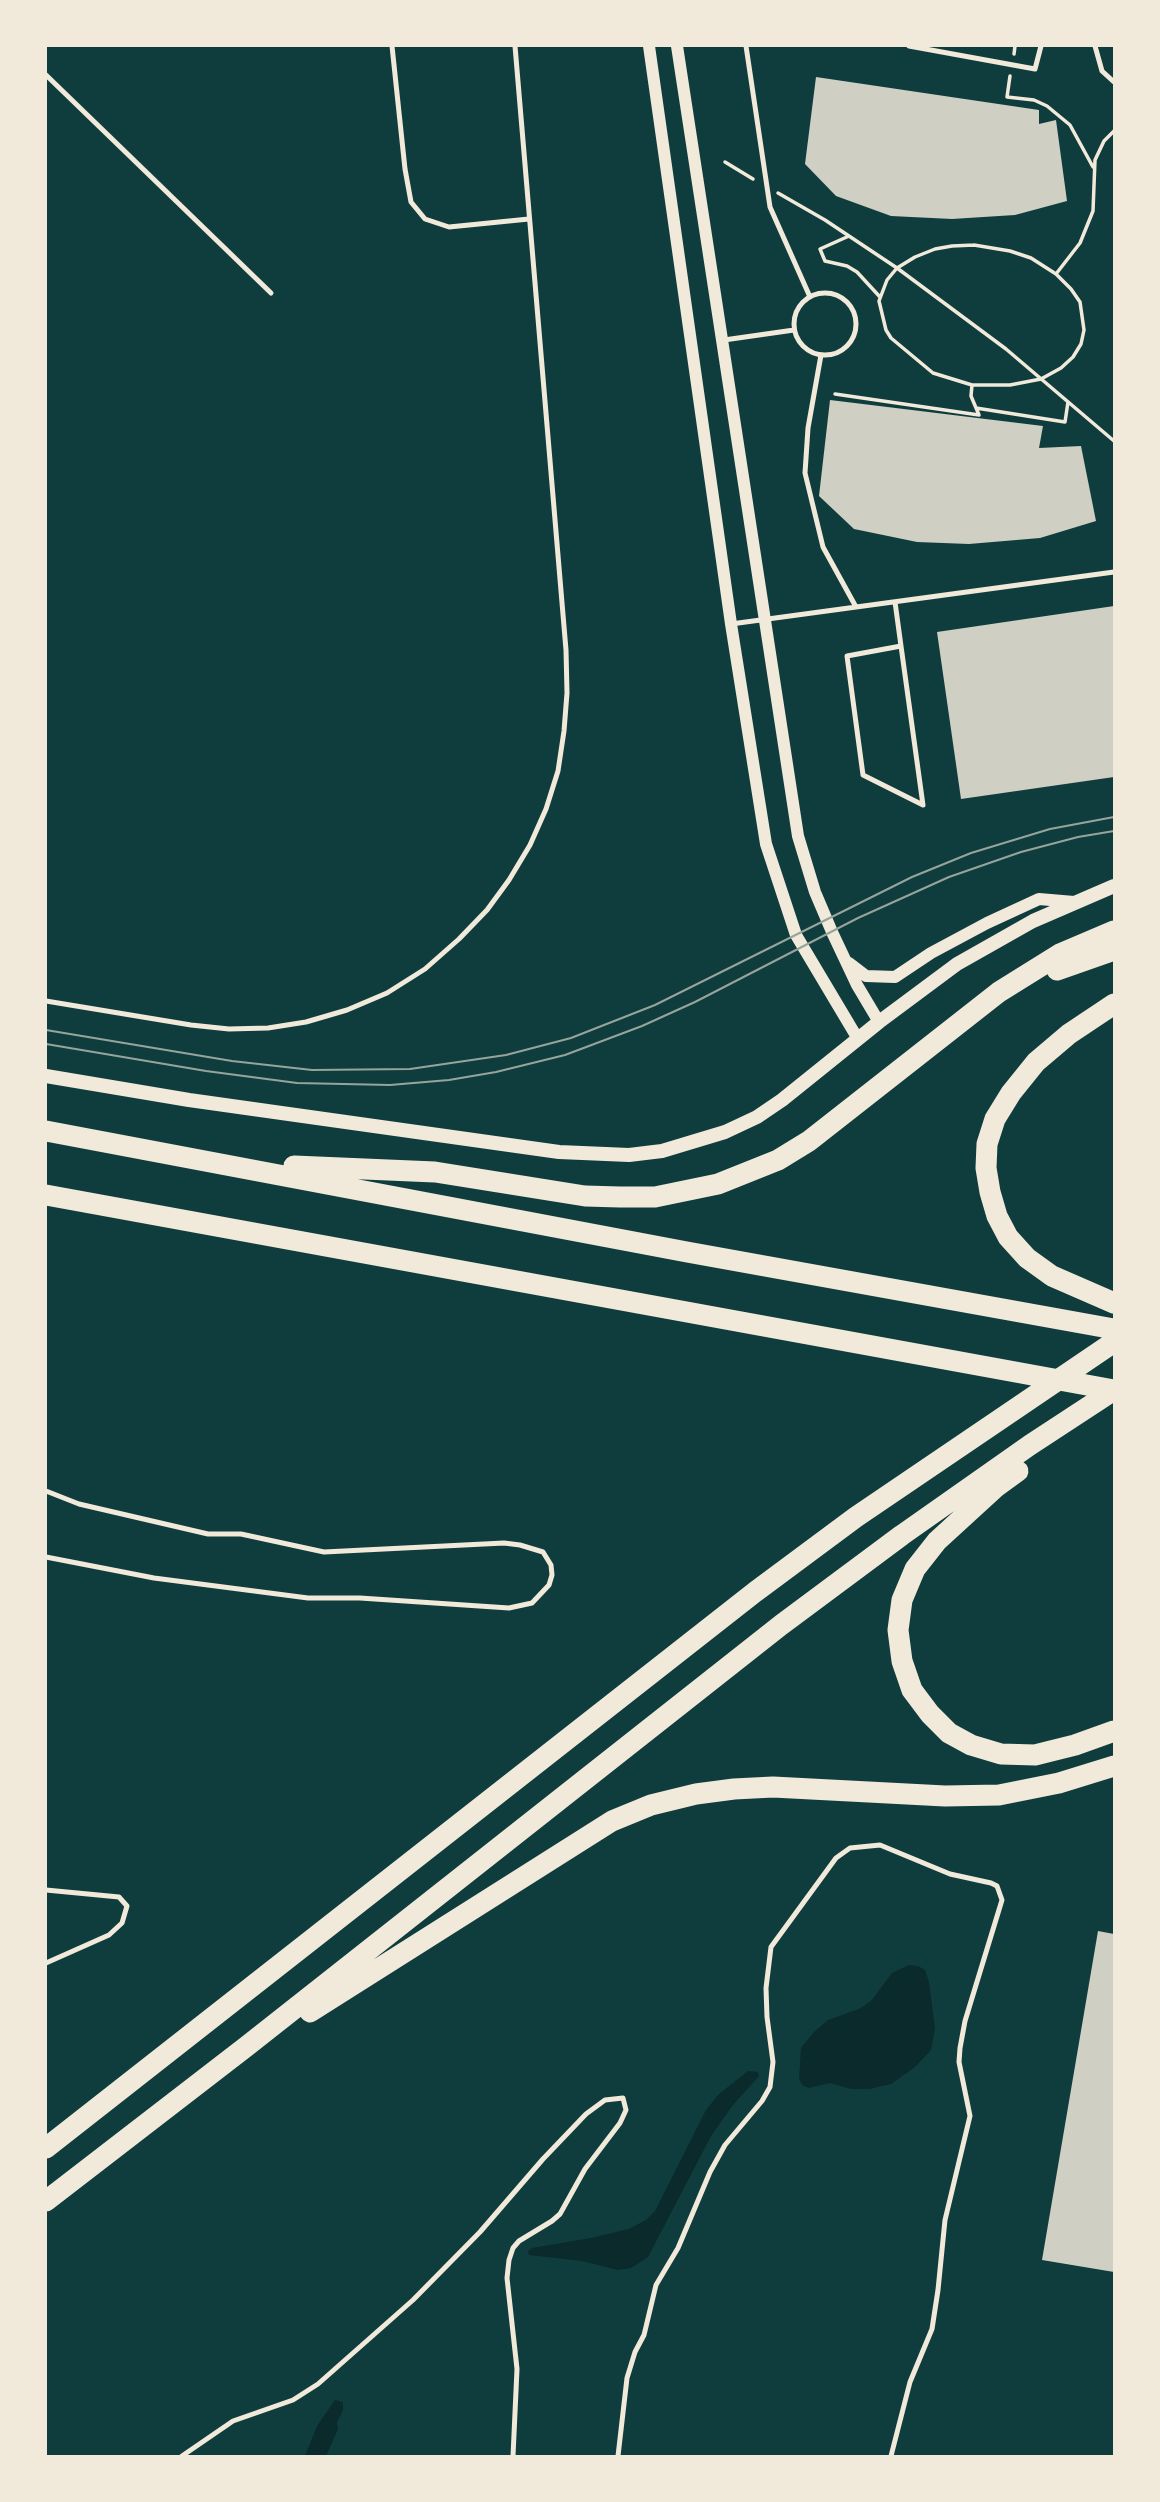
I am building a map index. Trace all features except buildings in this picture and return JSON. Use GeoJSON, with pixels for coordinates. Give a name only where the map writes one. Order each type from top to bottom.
{"type":"FeatureCollection","features":[{"type":"Feature","properties":{"kind":"highway"},"geometry":{"type":"LineString","coordinates":[[221,1163],[435,1172],[584,1196],[655,1197],[690,1190],[749,1173],[778,1160],[809,1141],[999,992],[1060,954],[1115,931]]}},
{"type":"Feature","properties":{"kind":"highway"},"geometry":{"type":"LineString","coordinates":[[999,992],[1115,950]]}},
{"type":"Feature","properties":{"kind":"highway"},"geometry":{"type":"LineString","coordinates":[[1115,1004],[1069,1034],[1037,1062],[1011,1093],[995,1119],[987,1144],[986,1168],[989,1192],[997,1216],[1008,1237],[1027,1258],[1052,1276],[1115,1303]]}},
{"type":"Feature","properties":{"kind":"highway"},"geometry":{"type":"LineString","coordinates":[[46,1131],[687,1252],[1115,1329]]}},
{"type":"Feature","properties":{"kind":"highway"},"geometry":{"type":"LineString","coordinates":[[46,1195],[1115,1390]]}},
{"type":"Feature","properties":{"kind":"highway"},"geometry":{"type":"LineString","coordinates":[[46,2148],[755,1592],[964,1441],[1115,1342]]}},
{"type":"Feature","properties":{"kind":"highway"},"geometry":{"type":"LineString","coordinates":[[1017,1373],[1115,1411]]}},
{"type":"Feature","properties":{"kind":"highway"},"geometry":{"type":"LineString","coordinates":[[1115,1390],[1036,1449],[937,1541],[915,1569],[902,1600],[898,1630],[902,1661],[912,1690],[949,1733],[971,1745],[1001,1754],[1035,1755],[1115,1731]]}},
{"type":"Feature","properties":{"kind":"highway"},"geometry":{"type":"LineString","coordinates":[[46,2201],[781,1625],[902,1535],[1115,1399]]}},
{"type":"Feature","properties":{"kind":"highway"},"geometry":{"type":"LineString","coordinates":[[247,2046],[290,2024],[612,1821],[651,1805],[696,1794],[760,1788],[945,1796],[999,1795],[1059,1783],[1115,1766]]}},
{"type":"Feature","properties":{"kind":"main road"},"geometry":{"type":"LineString","coordinates":[[46,1076],[189,1100],[559,1152],[629,1155],[662,1151],[725,1132],[757,1117],[957,964],[994,942],[1074,902],[1115,886]]}},
{"type":"Feature","properties":{"kind":"street"},"geometry":{"type":"LineString","coordinates":[[649,46],[760,811],[774,874],[802,947],[858,1039]]}},
{"type":"Feature","properties":{"kind":"street"},"geometry":{"type":"LineString","coordinates":[[677,46],[799,836],[815,892],[857,985],[879,1022]]}},
{"type":"Feature","properties":{"kind":"street"},"geometry":{"type":"LineString","coordinates":[[846,961],[866,976],[895,977],[931,953],[1040,899],[1074,902]]}},
{"type":"Feature","properties":{"kind":"lane"},"geometry":{"type":"LineString","coordinates":[[392,46],[411,202],[425,219],[449,227],[529,219]]}},
{"type":"Feature","properties":{"kind":"lane"},"geometry":{"type":"LineString","coordinates":[[46,1000],[229,1029],[268,1028],[306,1022],[347,1010],[387,993],[425,969],[460,939],[509,880],[541,821],[558,771],[567,693],[566,650],[514,46]]}},
{"type":"Feature","properties":{"kind":"lane"},"geometry":{"type":"LineString","coordinates":[[746,46],[769,206],[810,297]]}},
{"type":"Feature","properties":{"kind":"lane"},"geometry":{"type":"LineString","coordinates":[[909,46],[1035,69],[1041,46]]}},
{"type":"Feature","properties":{"kind":"lane"},"geometry":{"type":"LineString","coordinates":[[1096,46],[1102,71],[1115,82]]}},
{"type":"Feature","properties":{"kind":"lane"},"geometry":{"type":"LineString","coordinates":[[46,75],[271,293]]}},
{"type":"Feature","properties":{"kind":"lane"},"geometry":{"type":"LineString","coordinates":[[831,294],[841,298],[854,314],[856,325],[853,335],[848,345],[840,351],[821,355],[804,346],[794,330],[797,311],[810,297],[831,294]]}},
{"type":"Feature","properties":{"kind":"lane"},"geometry":{"type":"LineString","coordinates":[[721,340],[794,330]]}},
{"type":"Feature","properties":{"kind":"lane"},"geometry":{"type":"LineString","coordinates":[[821,355],[808,428],[806,473],[823,547],[856,607]]}},
{"type":"Feature","properties":{"kind":"lane"},"geometry":{"type":"LineString","coordinates":[[731,624],[1115,572]]}},
{"type":"Feature","properties":{"kind":"lane"},"geometry":{"type":"LineString","coordinates":[[895,602],[923,805],[863,775],[847,656],[901,646]]}},
{"type":"Feature","properties":{"kind":"lane"},"geometry":{"type":"LineString","coordinates":[[46,1491],[79,1504],[208,1534],[241,1534],[324,1552],[504,1543],[520,1545],[543,1552],[551,1565],[552,1574],[549,1585],[532,1603],[509,1608],[360,1598],[308,1598],[154,1578],[46,1557]]}},
{"type":"Feature","properties":{"kind":"lane"},"geometry":{"type":"LineString","coordinates":[[618,2456],[628,2378],[635,2352],[644,2335],[656,2285],[678,2248],[710,2172],[725,2145],[762,2101],[769,2087],[773,2062],[766,1987],[771,1947],[836,1857],[850,1848],[880,1845],[950,1874],[991,1883],[1000,1892],[1002,1900],[965,2021],[960,2048],[959,2062],[970,2116],[945,2220],[932,2329],[910,2382],[891,2456]]}},
{"type":"Feature","properties":{"kind":"lane"},"geometry":{"type":"LineString","coordinates":[[46,1890],[119,1897],[127,1906],[122,1923],[109,1935],[46,1963]]}},
{"type":"Feature","properties":{"kind":"lane"},"geometry":{"type":"LineString","coordinates":[[182,2456],[233,2421],[293,2400],[318,2385],[423,2290],[480,2232],[543,2159],[586,2115],[606,2100],[623,2098],[626,2110],[620,2123],[585,2169],[560,2214],[519,2241],[509,2260],[507,2278],[517,2369],[513,2456]]}},
{"type":"Feature","properties":{"kind":"path"},"geometry":{"type":"LineString","coordinates":[[1014,54],[1015,46]]}},
{"type":"Feature","properties":{"kind":"path"},"geometry":{"type":"LineString","coordinates":[[1010,76],[1007,97],[1034,100],[1070,125],[1093,167]]}},
{"type":"Feature","properties":{"kind":"path"},"geometry":{"type":"LineString","coordinates":[[1056,274],[1076,250],[1093,211],[1093,167],[1104,141],[1115,131]]}},
{"type":"Feature","properties":{"kind":"path"},"geometry":{"type":"LineString","coordinates":[[725,163],[849,236],[897,268],[1006,349],[1115,442]]}},
{"type":"Feature","properties":{"kind":"path"},"geometry":{"type":"LineString","coordinates":[[849,236],[820,249],[825,261],[847,266],[857,272],[880,297]]}},
{"type":"Feature","properties":{"kind":"path"},"geometry":{"type":"LineString","coordinates":[[974,245],[1010,251],[1031,258],[1056,274],[1080,302],[1084,316],[1081,344],[1073,357],[1061,368],[1041,379],[1010,385],[972,385],[933,373],[891,338],[880,309],[880,297],[887,280],[897,268],[915,257],[952,246],[974,245]]}},
{"type":"Feature","properties":{"kind":"path"},"geometry":{"type":"LineString","coordinates":[[835,394],[979,415],[971,396],[972,385]]}},
{"type":"Feature","properties":{"kind":"path"},"geometry":{"type":"LineString","coordinates":[[976,408],[1065,422],[1068,402]]}},
{"type":"Feature","properties":{"kind":"water"},"geometry":{"type":"Polygon","coordinates":[[[909,1965],[925,1970],[929,1982],[935,2029],[931,2050],[915,2067],[891,2084],[869,2089],[851,2089],[830,2083],[809,2088],[803,2086],[799,2079],[801,2048],[814,2032],[828,2020],[859,2009],[871,2001],[892,1973],[909,1965]]]}},
{"type":"Feature","properties":{"kind":"water"},"geometry":{"type":"Polygon","coordinates":[[[748,2071],[758,2072],[759,2076],[733,2105],[711,2136],[648,2257],[631,2268],[618,2270],[582,2261],[529,2255],[528,2251],[532,2248],[629,2229],[646,2220],[655,2211],[706,2110],[719,2094],[748,2071]]]}},
{"type":"Feature","properties":{"kind":"water"},"geometry":{"type":"Polygon","coordinates":[[[335,2400],[343,2402],[343,2410],[326,2456],[305,2456],[317,2426],[335,2400]]]}},
{"type":"Feature","properties":{"kind":"tram line"},"geometry":{"type":"LineString","coordinates":[[46,1030],[232,1061],[312,1070],[410,1069],[506,1055],[571,1038],[655,1005],[912,877],[971,853],[1050,829],[1114,817]]}},
{"type":"Feature","properties":{"kind":"tram line"},"geometry":{"type":"LineString","coordinates":[[46,1044],[206,1071],[297,1083],[390,1085],[449,1080],[496,1072],[565,1055],[642,1026],[695,1002],[858,918],[949,877],[1021,852],[1114,831]]}}]}
